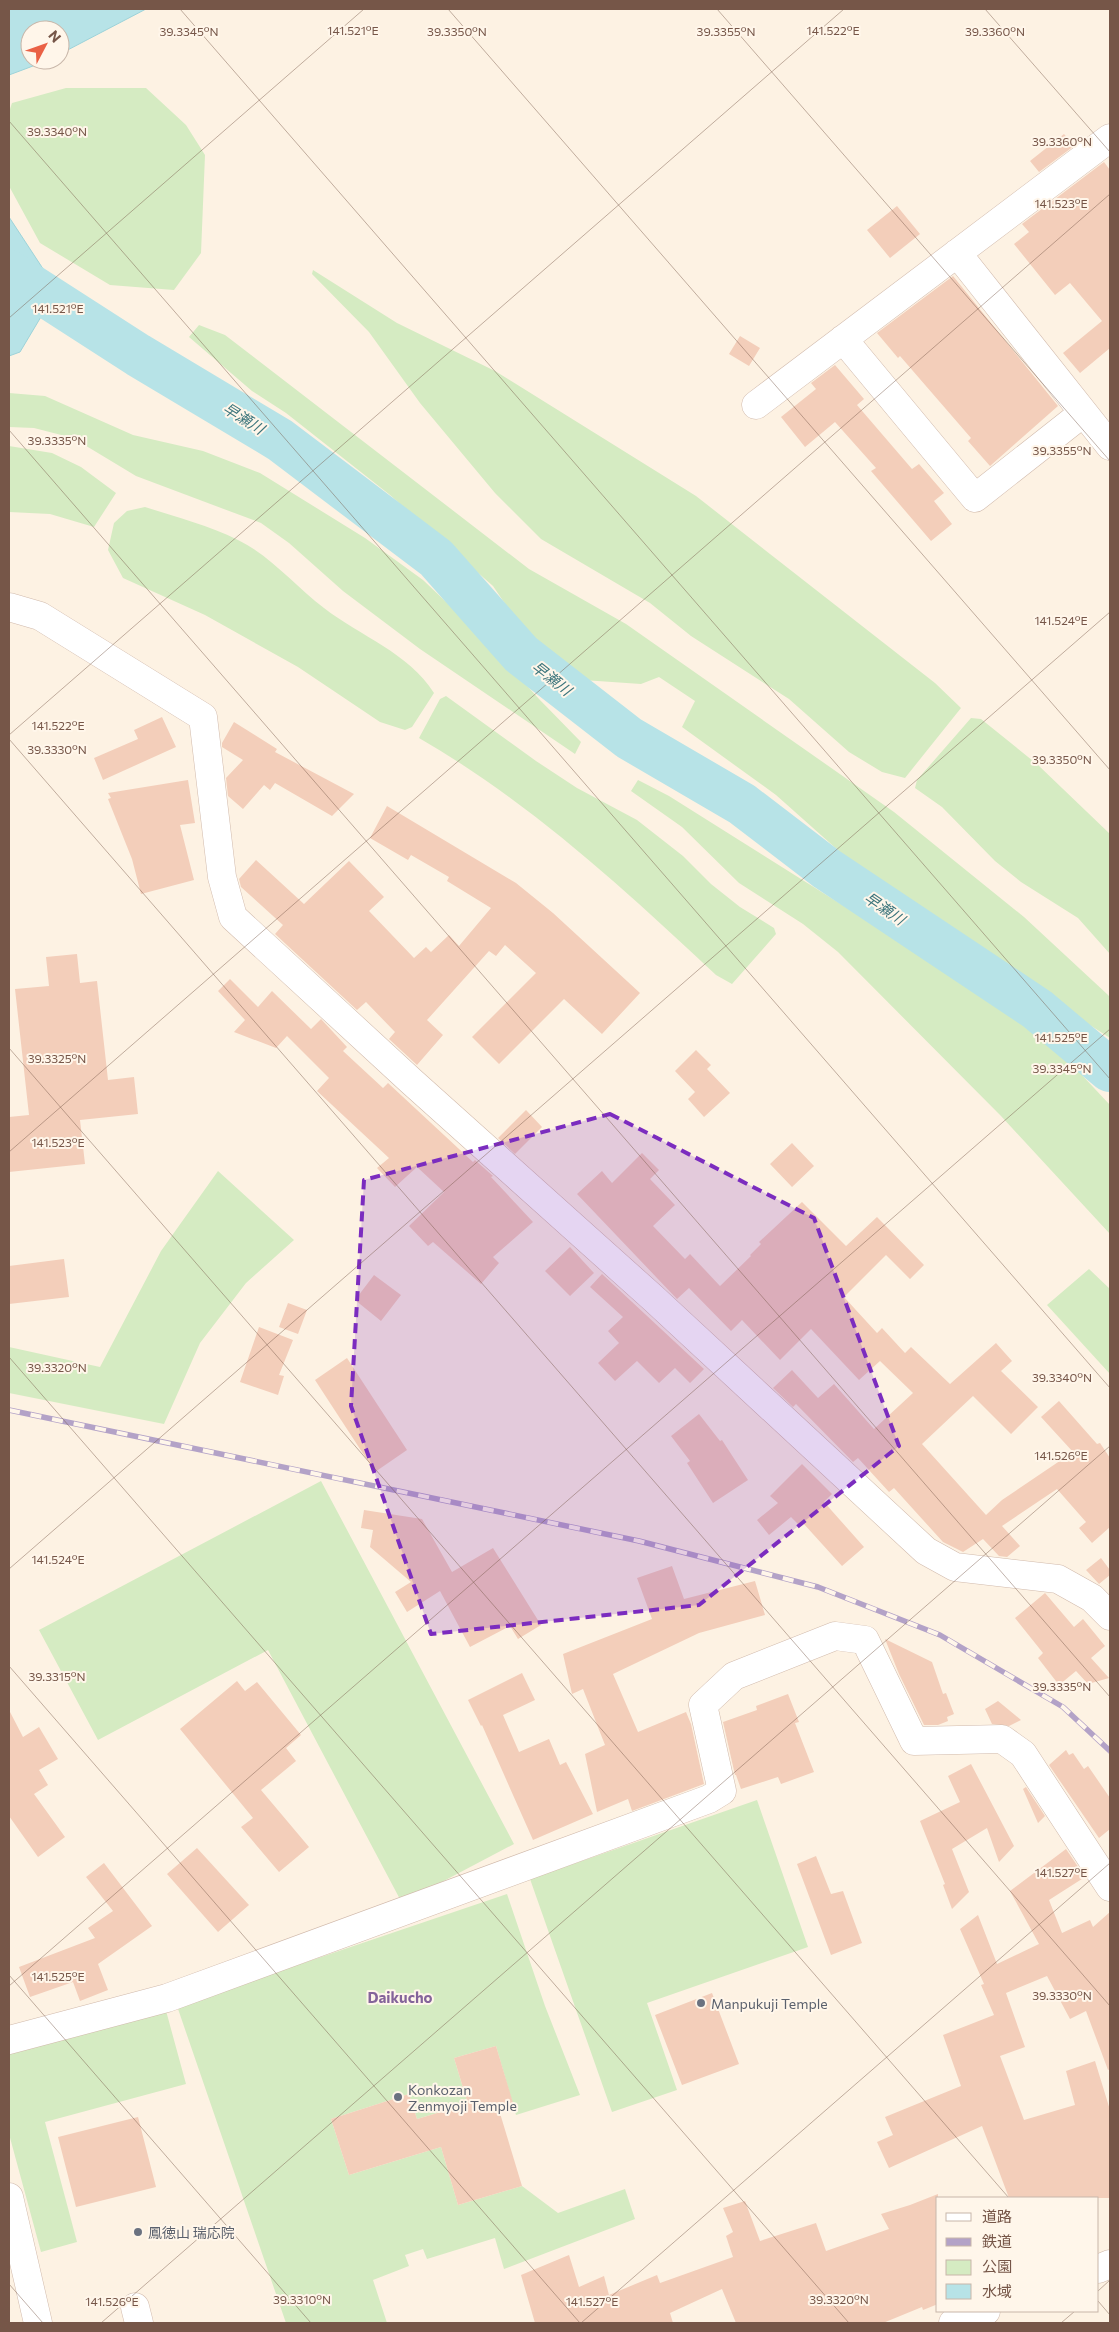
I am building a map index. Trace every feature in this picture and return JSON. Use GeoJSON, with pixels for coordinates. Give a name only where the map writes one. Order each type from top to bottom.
{"type":"FeatureCollection","features":[{"type":"Feature","properties":{"kind":"street"},"geometry":{"type":"LineString","coordinates":[[756,405],[957,253],[1108,143]]}},
{"type":"Feature","properties":{"kind":"street"},"geometry":{"type":"LineString","coordinates":[[957,253],[1110,446]]}},
{"type":"Feature","properties":{"kind":"street"},"geometry":{"type":"LineString","coordinates":[[843,339],[975,498],[1083,413]]}},
{"type":"Feature","properties":{"kind":"street"},"geometry":{"type":"LineString","coordinates":[[9,607],[40,616],[203,717],[222,877],[233,917],[411,1081],[653,1298],[926,1552],[955,1567],[1058,1579],[1092,1598],[1110,1616]]}},
{"type":"Feature","properties":{"kind":"street"},"geometry":{"type":"LineString","coordinates":[[9,2040],[166,1998],[708,1799],[722,1791],[703,1705],[734,1676],[835,1636],[865,1640],[914,1741],[1002,1739],[1024,1754],[1110,1887]]}},
{"type":"Feature","properties":{"kind":"street"},"geometry":{"type":"LineString","coordinates":[[9,2197],[38,2323]]}},
{"type":"Feature","properties":{"kind":"street"},"geometry":{"type":"LineString","coordinates":[[953,2323],[983,2312]]}},
{"type":"Feature","properties":{"kind":"highlighted area"},"geometry":{"type":"Polygon","coordinates":[[[610,1114],[814,1218],[899,1446],[699,1605],[431,1634],[351,1406],[364,1180],[610,1114]]]}},
{"type":"Feature","properties":{"kind":"green space"},"geometry":{"type":"Polygon","coordinates":[[[66,88],[146,88],[186,125],[205,155],[201,253],[174,290],[110,285],[40,243],[9,186],[9,112],[12,103],[66,88]]]}},
{"type":"Feature","properties":{"kind":"green space"},"geometry":{"type":"Polygon","coordinates":[[[313,270],[397,323],[495,371],[696,496],[935,683],[961,708],[905,778],[882,772],[849,752],[789,699],[691,636],[650,603],[541,539],[495,493],[420,403],[369,332],[312,274],[313,270]]]}},
{"type":"Feature","properties":{"kind":"green space"},"geometry":{"type":"Polygon","coordinates":[[[199,325],[225,335],[529,569],[626,624],[894,812],[1024,917],[1110,997],[1110,1038],[936,926],[849,860],[776,795],[682,727],[695,701],[659,677],[641,684],[583,680],[523,630],[493,586],[390,495],[286,413],[252,391],[189,337],[199,325]]]}},
{"type":"Feature","properties":{"kind":"green space"},"geometry":{"type":"Polygon","coordinates":[[[9,393],[45,396],[133,435],[203,451],[260,473],[365,538],[423,580],[484,638],[581,742],[575,754],[420,649],[343,591],[289,543],[261,523],[136,476],[73,438],[34,428],[9,427],[9,393]]]}},
{"type":"Feature","properties":{"kind":"green space"},"geometry":{"type":"Polygon","coordinates":[[[9,446],[52,453],[81,467],[116,493],[94,527],[50,514],[9,512],[9,446]]]}},
{"type":"Feature","properties":{"kind":"green space"},"geometry":{"type":"Polygon","coordinates":[[[145,507],[215,530],[250,547],[272,563],[324,608],[398,656],[424,679],[434,693],[412,727],[405,730],[380,722],[298,667],[205,615],[123,578],[108,550],[114,523],[127,511],[145,507]]]}},
{"type":"Feature","properties":{"kind":"green space"},"geometry":{"type":"Polygon","coordinates":[[[446,696],[577,788],[637,820],[683,856],[711,884],[740,907],[774,928],[776,934],[732,984],[716,975],[646,910],[537,818],[460,763],[419,738],[440,699],[446,696]]]}},
{"type":"Feature","properties":{"kind":"green space"},"geometry":{"type":"Polygon","coordinates":[[[971,718],[981,719],[1038,765],[1110,834],[1110,954],[1078,918],[1021,882],[995,861],[942,807],[915,788],[917,780],[971,718]]]}},
{"type":"Feature","properties":{"kind":"green space"},"geometry":{"type":"Polygon","coordinates":[[[638,780],[669,796],[998,1003],[1079,1072],[1110,1105],[1110,1234],[1001,1116],[838,952],[803,924],[739,883],[682,827],[631,791],[638,780]]]}},
{"type":"Feature","properties":{"kind":"green space"},"geometry":{"type":"Polygon","coordinates":[[[218,1171],[294,1240],[246,1283],[200,1343],[164,1424],[9,1393],[9,1347],[100,1367],[161,1251],[218,1171]]]}},
{"type":"Feature","properties":{"kind":"green space"},"geometry":{"type":"Polygon","coordinates":[[[1089,1269],[1110,1289],[1110,1374],[1047,1305],[1089,1269]]]}},
{"type":"Feature","properties":{"kind":"green space"},"geometry":{"type":"Polygon","coordinates":[[[321,1481],[514,1844],[402,1903],[268,1650],[98,1740],[39,1630],[321,1481]]]}},
{"type":"Feature","properties":{"kind":"green space"},"geometry":{"type":"Polygon","coordinates":[[[757,1800],[808,1947],[647,2003],[677,2090],[612,2112],[530,1879],[757,1800]]]}},
{"type":"Feature","properties":{"kind":"green space","name":"Konkozan Zenmyoji Temple"},"geometry":{"type":"Polygon","coordinates":[[[507,1894],[545,2006],[580,2095],[516,2115],[496,2046],[454,2058],[468,2104],[417,2119],[409,2094],[331,2119],[349,2175],[441,2147],[458,2205],[522,2186],[558,2213],[625,2189],[635,2219],[504,2269],[495,2238],[427,2259],[423,2249],[405,2255],[409,2266],[373,2280],[387,2323],[286,2323],[177,2006],[507,1894]]]}},
{"type":"Feature","properties":{"kind":"green space"},"geometry":{"type":"Polygon","coordinates":[[[165,2007],[186,2084],[45,2122],[77,2242],[41,2252],[9,2134],[9,2049],[165,2007]]]}},
{"type":"Feature","properties":{"kind":"water"},"geometry":{"type":"Polygon","coordinates":[[[9,9],[146,9],[70,49],[70,20],[20,20],[20,70],[22,70],[9,75],[9,9]]]}},
{"type":"Feature","properties":{"kind":"water"},"geometry":{"type":"Polygon","coordinates":[[[9,217],[57,290],[20,352],[9,356],[9,217]]]}},
{"type":"Feature","properties":{"kind":"building"},"geometry":{"type":"Polygon","coordinates":[[[1064,134],[1074,146],[1039,172],[1030,161],[1064,134]]]}},
{"type":"Feature","properties":{"kind":"building"},"geometry":{"type":"Polygon","coordinates":[[[1104,162],[1110,170],[1110,348],[1080,373],[1063,353],[1102,321],[1070,283],[1055,295],[1014,244],[1029,232],[1022,224],[1104,162]]]}},
{"type":"Feature","properties":{"kind":"building"},"geometry":{"type":"Polygon","coordinates":[[[897,206],[920,234],[890,258],[867,230],[897,206]]]}},
{"type":"Feature","properties":{"kind":"building"},"geometry":{"type":"Polygon","coordinates":[[[953,276],[1058,406],[990,466],[968,441],[971,438],[900,356],[898,358],[877,333],[953,276]]]}},
{"type":"Feature","properties":{"kind":"building"},"geometry":{"type":"Polygon","coordinates":[[[740,336],[760,348],[749,366],[729,354],[740,336]]]}},
{"type":"Feature","properties":{"kind":"building"},"geometry":{"type":"Polygon","coordinates":[[[835,365],[864,399],[857,405],[912,469],[919,464],[944,493],[934,501],[952,524],[931,541],[871,471],[876,468],[835,422],[805,447],[781,417],[816,389],[811,383],[835,365]]]}},
{"type":"Feature","properties":{"kind":"building"},"geometry":{"type":"Polygon","coordinates":[[[162,717],[176,747],[103,780],[94,758],[138,739],[134,730],[162,717]]]}},
{"type":"Feature","properties":{"kind":"building"},"geometry":{"type":"Polygon","coordinates":[[[234,722],[277,749],[275,752],[354,794],[332,816],[275,783],[270,790],[264,785],[243,809],[228,796],[226,778],[243,760],[222,747],[222,743],[234,722]]]}},
{"type":"Feature","properties":{"kind":"building"},"geometry":{"type":"Polygon","coordinates":[[[188,780],[195,823],[180,825],[194,880],[141,894],[132,859],[108,799],[111,798],[108,793],[188,780]]]}},
{"type":"Feature","properties":{"kind":"building"},"geometry":{"type":"Polygon","coordinates":[[[387,806],[516,883],[553,913],[640,993],[602,1034],[564,999],[499,1064],[472,1037],[536,973],[505,945],[496,956],[489,951],[427,1020],[443,1035],[417,1065],[389,1039],[395,1032],[366,1002],[357,1010],[275,934],[283,925],[241,887],[239,879],[256,860],[304,904],[349,861],[384,897],[369,911],[414,958],[426,947],[431,952],[449,935],[459,946],[491,908],[447,881],[449,877],[411,855],[408,860],[370,838],[387,806]]]}},
{"type":"Feature","properties":{"kind":"building"},"geometry":{"type":"Polygon","coordinates":[[[77,954],[80,983],[97,981],[108,1080],[134,1077],[138,1114],[80,1120],[85,1164],[9,1172],[9,1117],[29,1115],[15,989],[49,986],[46,957],[77,954]]]}},
{"type":"Feature","properties":{"kind":"building"},"geometry":{"type":"Polygon","coordinates":[[[230,979],[258,1007],[272,991],[311,1029],[321,1019],[347,1047],[343,1051],[383,1088],[388,1083],[473,1162],[475,1160],[493,1176],[491,1177],[533,1222],[493,1257],[499,1263],[481,1284],[433,1242],[428,1246],[409,1226],[444,1192],[417,1167],[395,1187],[377,1168],[389,1158],[317,1091],[329,1078],[287,1036],[276,1048],[234,1032],[245,1020],[218,991],[230,979]]]}},
{"type":"Feature","properties":{"kind":"building"},"geometry":{"type":"Polygon","coordinates":[[[696,1050],[711,1065],[707,1069],[730,1093],[704,1117],[688,1099],[695,1092],[675,1071],[696,1050]]]}},
{"type":"Feature","properties":{"kind":"building"},"geometry":{"type":"Polygon","coordinates":[[[526,1110],[542,1127],[515,1154],[498,1138],[526,1110]]]}},
{"type":"Feature","properties":{"kind":"building"},"geometry":{"type":"Polygon","coordinates":[[[792,1143],[814,1166],[792,1187],[770,1164],[792,1143]]]}},
{"type":"Feature","properties":{"kind":"building"},"geometry":{"type":"Polygon","coordinates":[[[642,1153],[659,1170],[650,1179],[675,1205],[653,1226],[685,1259],[690,1254],[720,1286],[751,1256],[761,1244],[759,1242],[802,1202],[846,1246],[877,1217],[924,1265],[910,1279],[886,1255],[844,1297],[877,1333],[882,1328],[905,1353],[911,1347],[950,1384],[996,1343],[1012,1361],[1001,1371],[1038,1407],[1011,1434],[973,1396],[922,1444],[986,1515],[1002,1500],[1073,1452],[1041,1417],[1059,1401],[1097,1444],[1100,1443],[1110,1458],[1110,1527],[1092,1543],[1079,1528],[1086,1522],[1057,1489],[1002,1526],[1020,1546],[1007,1557],[999,1556],[983,1539],[963,1552],[943,1542],[894,1488],[889,1492],[858,1458],[853,1462],[796,1404],[793,1407],[773,1388],[792,1370],[818,1398],[834,1384],[874,1429],[913,1393],[880,1361],[859,1380],[811,1329],[780,1360],[742,1320],[731,1331],[689,1288],[677,1299],[577,1194],[602,1171],[612,1183],[642,1153]]]}},
{"type":"Feature","properties":{"kind":"building"},"geometry":{"type":"Polygon","coordinates":[[[570,1247],[594,1273],[570,1296],[545,1271],[570,1247]]]}},
{"type":"Feature","properties":{"kind":"building"},"geometry":{"type":"Polygon","coordinates":[[[64,1259],[69,1297],[9,1304],[9,1266],[64,1259]]]}},
{"type":"Feature","properties":{"kind":"building"},"geometry":{"type":"Polygon","coordinates":[[[602,1274],[704,1369],[690,1383],[675,1368],[659,1383],[637,1361],[615,1381],[598,1363],[619,1343],[608,1331],[623,1317],[590,1287],[602,1274]]]}},
{"type":"Feature","properties":{"kind":"building"},"geometry":{"type":"Polygon","coordinates":[[[374,1275],[401,1295],[381,1321],[355,1300],[374,1275]]]}},
{"type":"Feature","properties":{"kind":"building"},"geometry":{"type":"Polygon","coordinates":[[[288,1303],[307,1310],[298,1334],[279,1327],[288,1303]]]}},
{"type":"Feature","properties":{"kind":"building"},"geometry":{"type":"Polygon","coordinates":[[[259,1327],[293,1340],[279,1375],[284,1376],[278,1395],[240,1382],[259,1327]]]}},
{"type":"Feature","properties":{"kind":"building"},"geometry":{"type":"Polygon","coordinates":[[[347,1358],[407,1450],[375,1472],[315,1380],[347,1358]]]}},
{"type":"Feature","properties":{"kind":"building"},"geometry":{"type":"Polygon","coordinates":[[[699,1414],[720,1441],[722,1440],[748,1480],[713,1503],[687,1463],[690,1461],[671,1436],[699,1414]]]}},
{"type":"Feature","properties":{"kind":"building"},"geometry":{"type":"Polygon","coordinates":[[[802,1464],[832,1494],[824,1502],[864,1547],[842,1566],[803,1523],[800,1526],[791,1517],[769,1535],[757,1520],[778,1503],[770,1496],[802,1464]]]}},
{"type":"Feature","properties":{"kind":"building"},"geometry":{"type":"Polygon","coordinates":[[[364,1510],[422,1519],[452,1572],[493,1548],[541,1625],[518,1639],[510,1626],[470,1647],[440,1591],[407,1612],[395,1592],[411,1582],[370,1547],[373,1530],[361,1528],[364,1510]]]}},
{"type":"Feature","properties":{"kind":"building"},"geometry":{"type":"Polygon","coordinates":[[[1101,1558],[1110,1570],[1110,1575],[1099,1584],[1086,1570],[1101,1558]]]}},
{"type":"Feature","properties":{"kind":"building"},"geometry":{"type":"Polygon","coordinates":[[[672,1566],[684,1599],[755,1581],[765,1615],[699,1633],[613,1674],[638,1732],[686,1712],[691,1724],[704,1784],[632,1811],[628,1799],[597,1812],[585,1754],[605,1745],[583,1689],[572,1694],[563,1654],[652,1619],[637,1578],[672,1566]]]}},
{"type":"Feature","properties":{"kind":"building"},"geometry":{"type":"Polygon","coordinates":[[[1045,1593],[1074,1627],[1083,1619],[1105,1646],[1091,1658],[1109,1678],[1088,1684],[1076,1671],[1059,1685],[1038,1658],[1043,1653],[1015,1618],[1045,1593]]]}},
{"type":"Feature","properties":{"kind":"building"},"geometry":{"type":"Polygon","coordinates":[[[885,1639],[932,1662],[943,1694],[946,1693],[954,1714],[947,1717],[948,1721],[938,1725],[924,1725],[899,1674],[885,1639]]]}},
{"type":"Feature","properties":{"kind":"building"},"geometry":{"type":"Polygon","coordinates":[[[522,1673],[535,1700],[503,1715],[519,1752],[549,1739],[560,1765],[566,1762],[593,1814],[533,1840],[482,1725],[468,1700],[522,1673]]]}},
{"type":"Feature","properties":{"kind":"building"},"geometry":{"type":"Polygon","coordinates":[[[237,1681],[245,1691],[257,1682],[301,1735],[286,1748],[296,1761],[261,1790],[309,1847],[279,1872],[241,1827],[253,1818],[180,1729],[237,1681]]]}},
{"type":"Feature","properties":{"kind":"building"},"geometry":{"type":"Polygon","coordinates":[[[788,1694],[799,1722],[795,1723],[814,1772],[781,1784],[778,1777],[741,1789],[735,1775],[723,1722],[757,1710],[756,1706],[788,1694]]]}},
{"type":"Feature","properties":{"kind":"building"},"geometry":{"type":"Polygon","coordinates":[[[998,1701],[1021,1720],[1009,1726],[992,1724],[985,1709],[998,1701]]]}},
{"type":"Feature","properties":{"kind":"building"},"geometry":{"type":"Polygon","coordinates":[[[9,1710],[23,1737],[39,1727],[58,1759],[39,1770],[48,1785],[34,1794],[65,1837],[38,1857],[9,1816],[9,1710]]]}},
{"type":"Feature","properties":{"kind":"building"},"geometry":{"type":"Polygon","coordinates":[[[1066,1750],[1069,1755],[1073,1753],[1084,1769],[1088,1766],[1110,1798],[1110,1829],[1099,1838],[1049,1765],[1066,1750]]]}},
{"type":"Feature","properties":{"kind":"building"},"geometry":{"type":"Polygon","coordinates":[[[971,1764],[1014,1846],[999,1862],[987,1828],[952,1849],[969,1892],[952,1909],[943,1885],[945,1884],[920,1821],[960,1802],[948,1776],[971,1764]]]}},
{"type":"Feature","properties":{"kind":"building"},"geometry":{"type":"Polygon","coordinates":[[[1026,1787],[1045,1816],[1038,1823],[1023,1789],[1026,1787]]]}},
{"type":"Feature","properties":{"kind":"building"},"geometry":{"type":"Polygon","coordinates":[[[197,1848],[249,1905],[218,1932],[167,1874],[197,1848]]]}},
{"type":"Feature","properties":{"kind":"building"},"geometry":{"type":"Polygon","coordinates":[[[1066,1849],[1085,1877],[1049,1900],[1062,1933],[1090,1920],[1093,1927],[1110,1912],[1110,2069],[1108,2070],[1086,2011],[1070,2019],[1047,1976],[1006,1993],[1025,2047],[1000,2056],[1024,2120],[1075,2105],[1066,2071],[1095,2061],[1110,2110],[1110,2198],[1009,2197],[982,2126],[889,2168],[877,2142],[893,2135],[885,2117],[961,2086],[943,2035],[994,2015],[981,1985],[984,1984],[960,1929],[978,1915],[997,1964],[1039,1944],[1010,1891],[1066,1849]]]}},
{"type":"Feature","properties":{"kind":"building"},"geometry":{"type":"Polygon","coordinates":[[[816,1856],[831,1894],[843,1891],[862,1943],[831,1955],[797,1864],[816,1856]]]}},
{"type":"Feature","properties":{"kind":"building"},"geometry":{"type":"Polygon","coordinates":[[[104,1863],[152,1926],[98,1964],[108,1990],[80,2001],[73,1982],[30,1997],[19,1967],[95,1938],[88,1928],[113,1911],[86,1877],[104,1863]]]}},
{"type":"Feature","properties":{"kind":"building"},"geometry":{"type":"Polygon","coordinates":[[[712,1993],[739,2064],[682,2085],[655,2015],[712,1993]]]}},
{"type":"Feature","properties":{"kind":"building"},"geometry":{"type":"Polygon","coordinates":[[[496,2046],[514,2106],[499,2110],[522,2186],[458,2205],[441,2147],[349,2175],[331,2119],[409,2094],[417,2119],[468,2104],[454,2058],[496,2046]]]}},
{"type":"Feature","properties":{"kind":"building"},"geometry":{"type":"Polygon","coordinates":[[[138,2117],[156,2187],[76,2207],[58,2137],[138,2117]]]}},
{"type":"Feature","properties":{"kind":"building"},"geometry":{"type":"Polygon","coordinates":[[[938,2194],[938,2197],[936,2197],[936,2305],[923,2310],[922,2307],[883,2323],[736,2323],[722,2289],[670,2313],[673,2323],[535,2323],[521,2275],[569,2255],[579,2287],[604,2276],[609,2295],[657,2275],[660,2283],[733,2257],[726,2236],[733,2232],[723,2208],[745,2201],[760,2241],[816,2223],[826,2251],[889,2229],[881,2214],[938,2194]]]}},
{"type":"Feature","properties":{"kind":"waterway","name":"早瀬川"},"geometry":{"type":"LineString","coordinates":[[9,272],[138,355],[280,440],[436,558],[521,654],[629,738],[742,804],[827,869],[1037,1009],[1110,1070]]}},
{"type":"Feature","properties":{"kind":"railway"},"geometry":{"type":"LineString","coordinates":[[9,1410],[639,1541],[818,1587],[940,1635],[1063,1707],[1110,1751]]}},
{"type":"Feature","properties":{"kind":"place","name":"Manpukuji Temple"},"geometry":{"type":"Point","coordinates":[701,2003]}},
{"type":"Feature","properties":{"kind":"place","name":"Konkozan Zenmyoji Temple"},"geometry":{"type":"Point","coordinates":[398,2097]}},
{"type":"Feature","properties":{"kind":"place","name":"鳳徳山 瑞応院"},"geometry":{"type":"Point","coordinates":[138,2232]}},
{"type":"Feature","properties":{"kind":"district","name":"Daikucho"},"geometry":{"type":"Point","coordinates":[400,1997]}}]}
